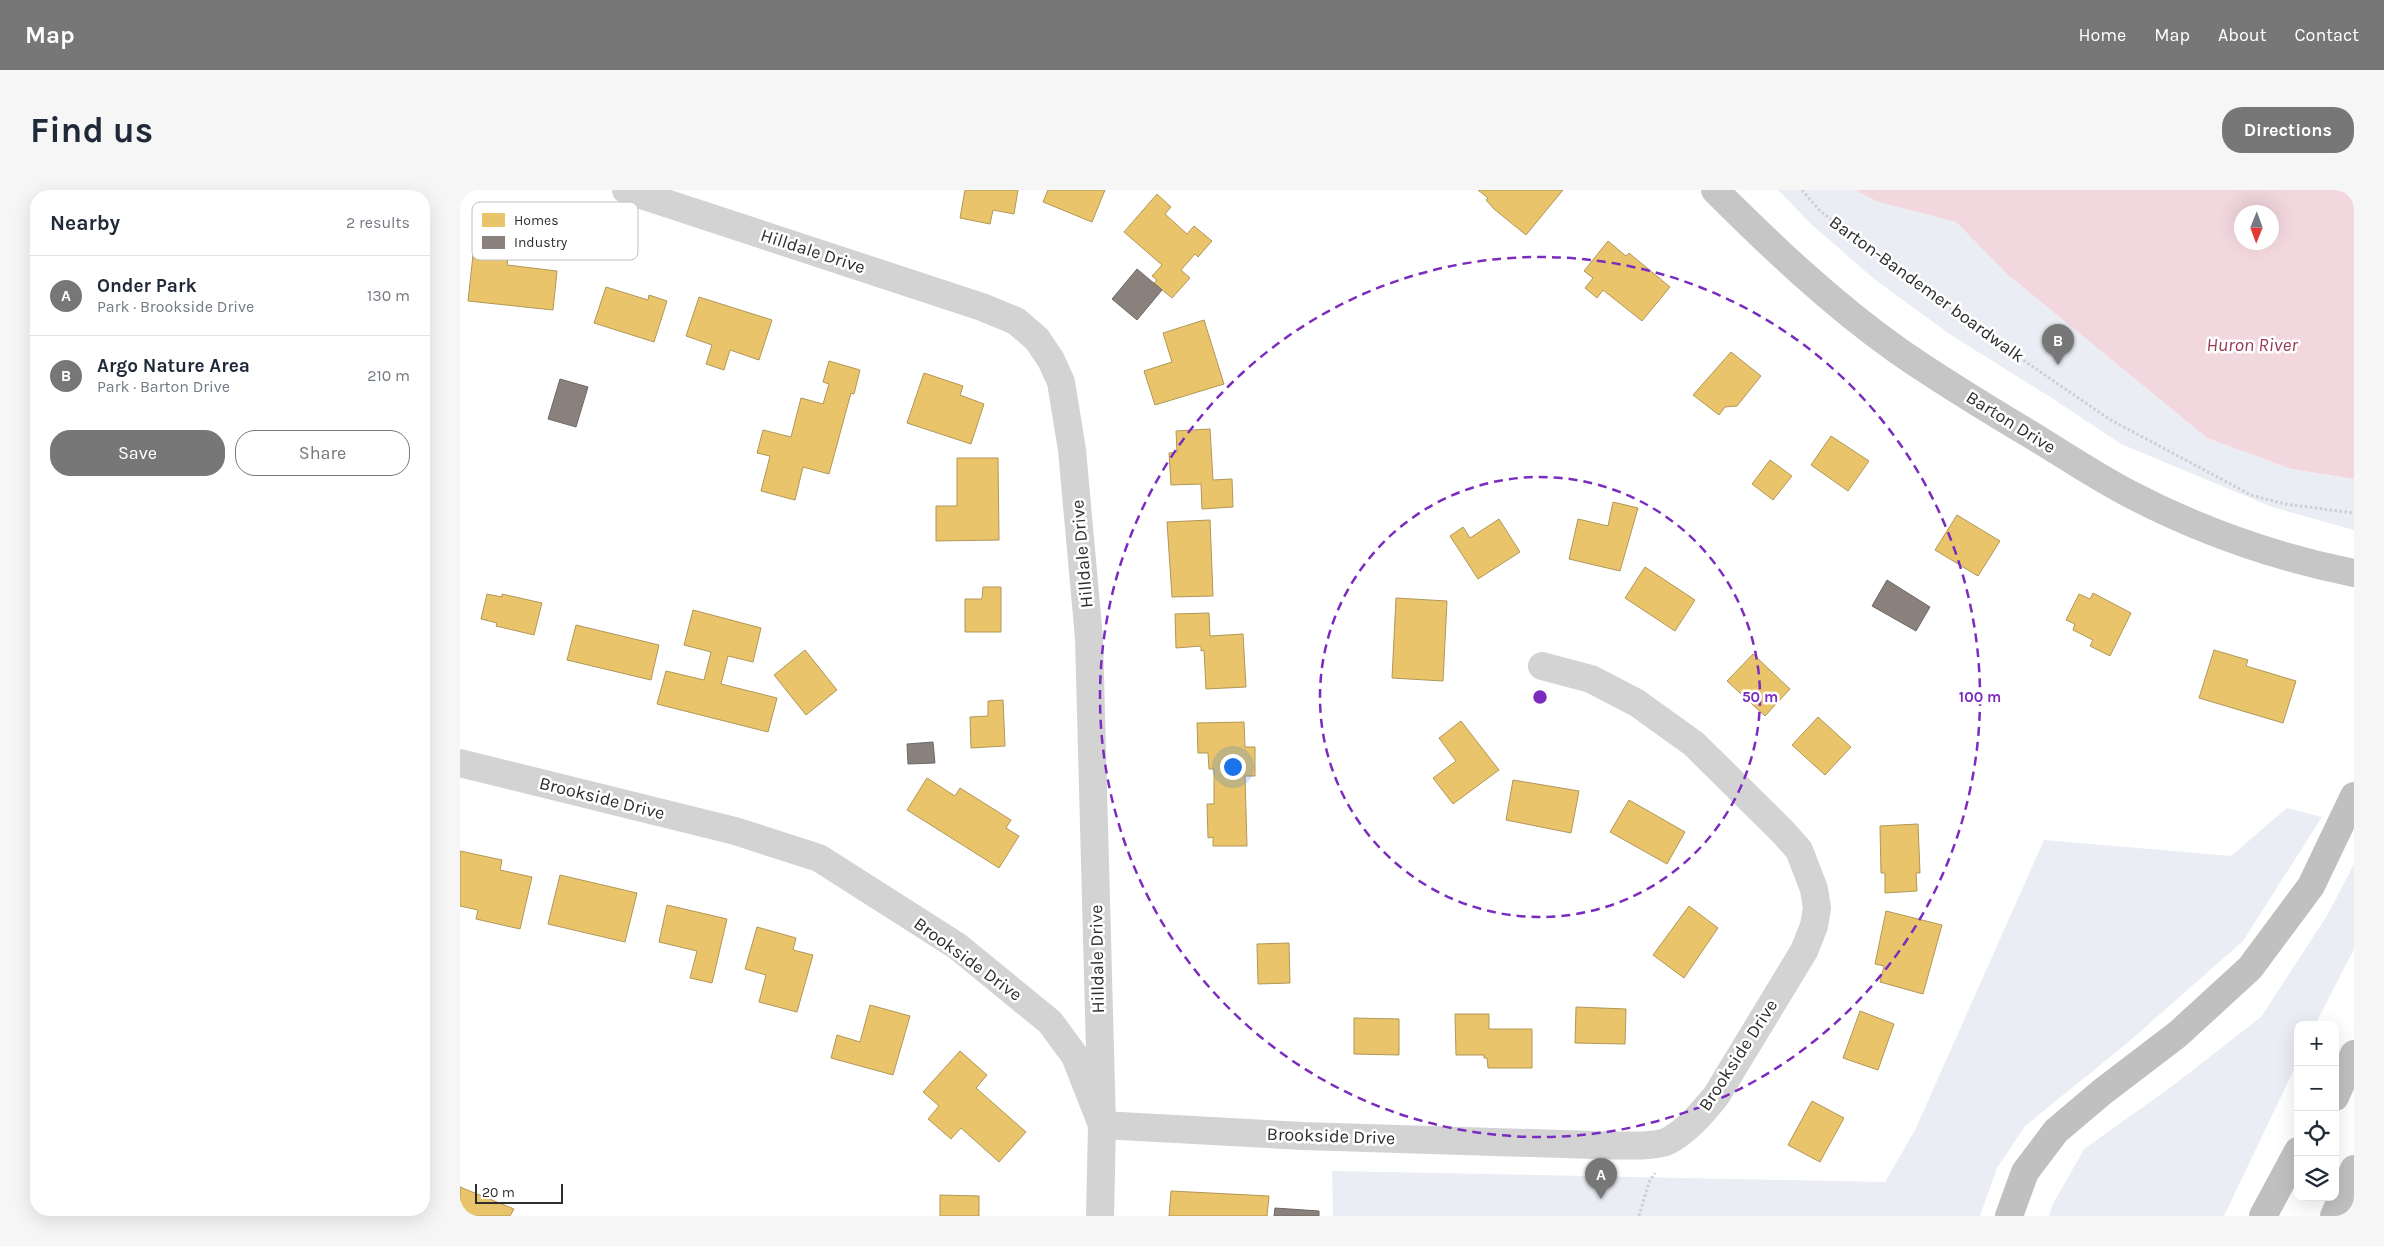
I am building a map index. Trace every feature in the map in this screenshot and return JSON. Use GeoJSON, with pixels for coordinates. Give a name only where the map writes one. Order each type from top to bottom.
{"type":"FeatureCollection","features":[{"type":"Feature","properties":{"kind":"highway"},"geometry":{"type":"LineString","coordinates":[[2010,1216],[2025,1172],[2056,1131],[2102,1092],[2178,1034],[2250,968],[2311,886],[2354,796]]}},
{"type":"Feature","properties":{"kind":"highway"},"geometry":{"type":"LineString","coordinates":[[2339,1073],[2354,1045]]}},
{"type":"Feature","properties":{"kind":"highway"},"geometry":{"type":"LineString","coordinates":[[2339,1088],[2354,1054]]}},
{"type":"Feature","properties":{"kind":"highway"},"geometry":{"type":"LineString","coordinates":[[2263,1216],[2295,1156]]}},
{"type":"Feature","properties":{"kind":"highway"},"geometry":{"type":"LineString","coordinates":[[2334,1216],[2354,1169]]}},
{"type":"Feature","properties":{"kind":"highway"},"geometry":{"type":"LineString","coordinates":[[2284,1216],[2294,1193]]}},
{"type":"Feature","properties":{"kind":"main road","name":"Barton Drive"},"geometry":{"type":"LineString","coordinates":[[1715,190],[1781,255],[1897,350],[2006,420],[2091,471],[2125,491],[2234,541],[2310,564],[2354,573]]}},
{"type":"Feature","properties":{"kind":"street","name":"Hilldale Drive"},"geometry":{"type":"LineString","coordinates":[[626,190],[982,307],[1016,321],[1037,338],[1051,360],[1061,382],[1072,450],[1089,638],[1102,1126],[1100,1216]]}},
{"type":"Feature","properties":{"kind":"street","name":"Brookside Drive"},"geometry":{"type":"LineString","coordinates":[[460,763],[735,831],[819,858],[957,946],[1050,1022],[1075,1056],[1102,1126],[1303,1136],[1630,1145],[1666,1142],[1683,1131],[1716,1096],[1804,951],[1814,926],[1817,908],[1814,889],[1799,850],[1694,744],[1637,703],[1591,679],[1542,666]]}},
{"type":"Feature","properties":{"kind":"path","name":"Barton-Bandemer boardwalk"},"geometry":{"type":"LineString","coordinates":[[1802,190],[1820,211],[1962,318],[2109,419],[2250,494],[2285,504],[2354,513]]}},
{"type":"Feature","properties":{"kind":"shaded area"},"geometry":{"type":"Polygon","coordinates":[[[1778,190],[1855,190],[1878,202],[1956,222],[2007,274],[2207,438],[2291,469],[2354,479],[2354,530],[2272,507],[2121,444],[1951,335],[1874,279],[1810,223],[1778,190]]]}},
{"type":"Feature","properties":{"kind":"shaded area"},"geometry":{"type":"Polygon","coordinates":[[[2287,808],[2322,817],[2243,941],[2125,1045],[2025,1126],[1997,1168],[1980,1216],[1333,1216],[1332,1171],[1885,1182],[1915,1130],[2044,840],[2231,856],[2287,808]]]}},
{"type":"Feature","properties":{"kind":"shaded area"},"geometry":{"type":"Polygon","coordinates":[[[2354,864],[2354,949],[2317,1021],[2294,1021],[2294,1069],[2224,1216],[2049,1216],[2053,1204],[2084,1149],[2171,1087],[2261,1017],[2328,914],[2354,864]]]}},
{"type":"Feature","properties":{"kind":"water","name":"Huron River"},"geometry":{"type":"Polygon","coordinates":[[[1855,190],[2354,190],[2354,479],[2291,469],[2207,438],[2007,274],[1956,222],[1878,202],[1855,190]]]}},
{"type":"Feature","properties":{"kind":"building: Homes"},"geometry":{"type":"Polygon","coordinates":[[[965,190],[1018,190],[1014,214],[993,210],[990,224],[960,218],[965,190]]]}},
{"type":"Feature","properties":{"kind":"building: Homes"},"geometry":{"type":"Polygon","coordinates":[[[1048,190],[1105,190],[1092,222],[1043,202],[1048,190]]]}},
{"type":"Feature","properties":{"kind":"building: Homes"},"geometry":{"type":"Polygon","coordinates":[[[1478,190],[1563,190],[1526,235],[1494,209],[1486,200],[1488,198],[1478,190]]]}},
{"type":"Feature","properties":{"kind":"building: Homes"},"geometry":{"type":"Polygon","coordinates":[[[1157,194],[1171,207],[1165,214],[1187,234],[1194,226],[1212,241],[1198,257],[1195,254],[1181,270],[1190,278],[1172,298],[1154,283],[1157,280],[1152,276],[1162,265],[1124,232],[1157,194]]]}},
{"type":"Feature","properties":{"kind":"building: Homes"},"geometry":{"type":"Polygon","coordinates":[[[1608,241],[1626,256],[1629,253],[1670,287],[1642,321],[1603,290],[1597,298],[1585,288],[1593,278],[1584,271],[1608,241]]]}},
{"type":"Feature","properties":{"kind":"building: Homes"},"geometry":{"type":"Polygon","coordinates":[[[472,260],[508,260],[507,265],[557,271],[553,310],[468,301],[472,260]]]}},
{"type":"Feature","properties":{"kind":"building: Homes"},"geometry":{"type":"Polygon","coordinates":[[[606,287],[648,300],[649,295],[667,301],[654,342],[594,323],[606,287]]]}},
{"type":"Feature","properties":{"kind":"building: Homes"},"geometry":{"type":"Polygon","coordinates":[[[699,297],[772,320],[759,360],[730,350],[724,370],[706,364],[712,345],[686,336],[699,297]]]}},
{"type":"Feature","properties":{"kind":"building: Homes"},"geometry":{"type":"Polygon","coordinates":[[[1204,320],[1224,384],[1155,405],[1144,371],[1172,362],[1163,333],[1204,320]]]}},
{"type":"Feature","properties":{"kind":"building: Homes"},"geometry":{"type":"Polygon","coordinates":[[[1731,352],[1761,376],[1737,406],[1725,407],[1719,415],[1693,395],[1731,352]]]}},
{"type":"Feature","properties":{"kind":"building: Homes"},"geometry":{"type":"Polygon","coordinates":[[[829,361],[860,370],[854,394],[851,393],[829,474],[803,467],[795,500],[761,491],[770,456],[757,453],[763,430],[791,437],[801,398],[823,404],[829,384],[823,382],[829,361]]]}},
{"type":"Feature","properties":{"kind":"building: Homes"},"geometry":{"type":"Polygon","coordinates":[[[924,373],[963,386],[960,395],[984,404],[971,444],[907,423],[924,373]]]}},
{"type":"Feature","properties":{"kind":"building: Homes"},"geometry":{"type":"Polygon","coordinates":[[[1210,429],[1213,480],[1232,479],[1233,507],[1202,509],[1201,484],[1171,485],[1169,453],[1177,452],[1176,431],[1210,429]]]}},
{"type":"Feature","properties":{"kind":"building: Homes"},"geometry":{"type":"Polygon","coordinates":[[[1831,436],[1869,461],[1848,491],[1811,465],[1831,436]]]}},
{"type":"Feature","properties":{"kind":"building: Homes"},"geometry":{"type":"Polygon","coordinates":[[[957,458],[998,458],[999,540],[936,541],[936,506],[957,506],[957,458]]]}},
{"type":"Feature","properties":{"kind":"building: Homes"},"geometry":{"type":"Polygon","coordinates":[[[1770,460],[1792,476],[1773,500],[1752,484],[1770,460]]]}},
{"type":"Feature","properties":{"kind":"building: Homes"},"geometry":{"type":"Polygon","coordinates":[[[1613,502],[1638,508],[1620,571],[1569,559],[1578,519],[1608,526],[1613,502]]]}},
{"type":"Feature","properties":{"kind":"building: Homes"},"geometry":{"type":"Polygon","coordinates":[[[1957,515],[2000,541],[1978,576],[1935,550],[1957,515]]]}},
{"type":"Feature","properties":{"kind":"building: Homes"},"geometry":{"type":"Polygon","coordinates":[[[1499,519],[1520,552],[1478,579],[1450,536],[1463,527],[1470,538],[1499,519]]]}},
{"type":"Feature","properties":{"kind":"building: Homes"},"geometry":{"type":"Polygon","coordinates":[[[1210,520],[1213,596],[1172,597],[1167,522],[1210,520]]]}},
{"type":"Feature","properties":{"kind":"building: Homes"},"geometry":{"type":"Polygon","coordinates":[[[1645,567],[1695,600],[1675,631],[1625,598],[1645,567]]]}},
{"type":"Feature","properties":{"kind":"building: Homes"},"geometry":{"type":"Polygon","coordinates":[[[983,587],[1001,587],[1001,632],[965,632],[965,599],[982,599],[983,587]]]}},
{"type":"Feature","properties":{"kind":"building: Homes"},"geometry":{"type":"Polygon","coordinates":[[[2093,593],[2131,613],[2110,656],[2090,646],[2093,640],[2073,630],[2075,624],[2066,620],[2079,594],[2090,599],[2093,593]]]}},
{"type":"Feature","properties":{"kind":"building: Homes"},"geometry":{"type":"Polygon","coordinates":[[[487,594],[502,597],[502,594],[542,603],[534,635],[496,626],[497,623],[481,619],[487,594]]]}},
{"type":"Feature","properties":{"kind":"building: Homes"},"geometry":{"type":"Polygon","coordinates":[[[1396,598],[1447,601],[1443,681],[1392,678],[1396,598]]]}},
{"type":"Feature","properties":{"kind":"building: Homes"},"geometry":{"type":"Polygon","coordinates":[[[693,610],[761,628],[753,662],[728,656],[721,684],[777,698],[768,732],[657,704],[666,671],[704,680],[711,652],[684,645],[693,610]]]}},
{"type":"Feature","properties":{"kind":"building: Homes"},"geometry":{"type":"Polygon","coordinates":[[[1209,613],[1210,636],[1243,634],[1246,687],[1206,689],[1204,650],[1201,651],[1201,646],[1176,648],[1175,614],[1209,613]]]}},
{"type":"Feature","properties":{"kind":"building: Homes"},"geometry":{"type":"Polygon","coordinates":[[[576,625],[659,645],[651,680],[567,660],[576,625]]]}},
{"type":"Feature","properties":{"kind":"building: Homes"},"geometry":{"type":"Polygon","coordinates":[[[805,650],[837,690],[806,715],[774,675],[805,650]]]}},
{"type":"Feature","properties":{"kind":"building: Homes"},"geometry":{"type":"Polygon","coordinates":[[[2214,650],[2248,660],[2246,666],[2296,681],[2283,723],[2199,698],[2214,650]]]}},
{"type":"Feature","properties":{"kind":"building: Homes"},"geometry":{"type":"Polygon","coordinates":[[[1753,654],[1790,689],[1765,716],[1727,681],[1753,654]]]}},
{"type":"Feature","properties":{"kind":"building: Homes"},"geometry":{"type":"Polygon","coordinates":[[[1003,700],[1005,746],[971,748],[970,717],[988,716],[988,701],[1003,700]]]}},
{"type":"Feature","properties":{"kind":"building: Homes"},"geometry":{"type":"Polygon","coordinates":[[[1818,717],[1851,747],[1825,775],[1792,745],[1818,717]]]}},
{"type":"Feature","properties":{"kind":"building: Homes"},"geometry":{"type":"Polygon","coordinates":[[[1461,721],[1499,770],[1453,804],[1433,778],[1456,761],[1439,738],[1461,721]]]}},
{"type":"Feature","properties":{"kind":"building: Homes"},"geometry":{"type":"Polygon","coordinates":[[[1244,722],[1245,747],[1255,747],[1255,776],[1245,776],[1247,846],[1213,846],[1213,837],[1208,838],[1207,804],[1214,804],[1214,769],[1209,769],[1208,753],[1198,753],[1197,723],[1244,722]]]}},
{"type":"Feature","properties":{"kind":"building: Homes"},"geometry":{"type":"Polygon","coordinates":[[[927,778],[955,796],[960,788],[1011,820],[1006,828],[1019,836],[999,868],[907,810],[927,778]]]}},
{"type":"Feature","properties":{"kind":"building: Homes"},"geometry":{"type":"Polygon","coordinates":[[[1513,780],[1579,791],[1571,833],[1506,820],[1513,780]]]}},
{"type":"Feature","properties":{"kind":"building: Homes"},"geometry":{"type":"Polygon","coordinates":[[[1629,800],[1685,832],[1667,864],[1610,832],[1629,800]]]}},
{"type":"Feature","properties":{"kind":"building: Homes"},"geometry":{"type":"Polygon","coordinates":[[[1918,824],[1920,873],[1916,873],[1917,891],[1885,893],[1885,873],[1881,873],[1880,826],[1918,824]]]}},
{"type":"Feature","properties":{"kind":"building: Homes"},"geometry":{"type":"Polygon","coordinates":[[[460,851],[502,860],[500,870],[532,877],[520,929],[476,919],[478,910],[460,906],[460,851]]]}},
{"type":"Feature","properties":{"kind":"building: Homes"},"geometry":{"type":"Polygon","coordinates":[[[560,875],[637,893],[625,942],[548,924],[560,875]]]}},
{"type":"Feature","properties":{"kind":"building: Homes"},"geometry":{"type":"Polygon","coordinates":[[[667,905],[727,919],[712,983],[690,978],[697,951],[659,942],[667,905]]]}},
{"type":"Feature","properties":{"kind":"building: Homes"},"geometry":{"type":"Polygon","coordinates":[[[1689,906],[1718,928],[1684,978],[1653,955],[1689,906]]]}},
{"type":"Feature","properties":{"kind":"building: Homes"},"geometry":{"type":"Polygon","coordinates":[[[1886,911],[1942,925],[1923,994],[1880,982],[1884,966],[1875,964],[1886,911]]]}},
{"type":"Feature","properties":{"kind":"building: Homes"},"geometry":{"type":"Polygon","coordinates":[[[757,927],[796,938],[793,950],[813,955],[797,1012],[759,1002],[766,975],[745,969],[757,927]]]}},
{"type":"Feature","properties":{"kind":"building: Homes"},"geometry":{"type":"Polygon","coordinates":[[[1289,943],[1290,983],[1258,984],[1257,944],[1289,943]]]}},
{"type":"Feature","properties":{"kind":"building: Homes"},"geometry":{"type":"Polygon","coordinates":[[[870,1005],[910,1016],[893,1075],[831,1058],[837,1035],[860,1042],[870,1005]]]}},
{"type":"Feature","properties":{"kind":"building: Homes"},"geometry":{"type":"Polygon","coordinates":[[[1576,1007],[1626,1009],[1625,1044],[1575,1043],[1576,1007]]]}},
{"type":"Feature","properties":{"kind":"building: Homes"},"geometry":{"type":"Polygon","coordinates":[[[1860,1011],[1894,1024],[1878,1070],[1843,1058],[1860,1011]]]}},
{"type":"Feature","properties":{"kind":"building: Homes"},"geometry":{"type":"Polygon","coordinates":[[[1455,1014],[1489,1014],[1489,1029],[1532,1029],[1532,1068],[1488,1068],[1487,1058],[1484,1058],[1484,1055],[1456,1055],[1455,1014]]]}},
{"type":"Feature","properties":{"kind":"building: Homes"},"geometry":{"type":"Polygon","coordinates":[[[1354,1018],[1399,1019],[1399,1055],[1354,1054],[1354,1018]]]}},
{"type":"Feature","properties":{"kind":"building: Homes"},"geometry":{"type":"Polygon","coordinates":[[[960,1051],[987,1075],[976,1088],[1026,1132],[999,1162],[961,1128],[951,1139],[928,1119],[939,1106],[923,1092],[960,1051]]]}},
{"type":"Feature","properties":{"kind":"building: Homes"},"geometry":{"type":"Polygon","coordinates":[[[1812,1101],[1844,1118],[1820,1162],[1788,1145],[1812,1101]]]}},
{"type":"Feature","properties":{"kind":"building: Homes"},"geometry":{"type":"Polygon","coordinates":[[[460,1187],[514,1209],[510,1216],[460,1216],[460,1187]]]}},
{"type":"Feature","properties":{"kind":"building: Homes"},"geometry":{"type":"Polygon","coordinates":[[[1171,1191],[1269,1196],[1267,1216],[1169,1216],[1171,1191]]]}},
{"type":"Feature","properties":{"kind":"building: Homes"},"geometry":{"type":"Polygon","coordinates":[[[940,1195],[979,1196],[979,1216],[940,1216],[940,1195]]]}},
{"type":"Feature","properties":{"kind":"building: Industry"},"geometry":{"type":"Polygon","coordinates":[[[1137,269],[1162,290],[1137,320],[1112,299],[1137,269]]]}},
{"type":"Feature","properties":{"kind":"building: Industry"},"geometry":{"type":"Polygon","coordinates":[[[560,379],[588,387],[576,427],[548,419],[560,379]]]}},
{"type":"Feature","properties":{"kind":"building: Industry"},"geometry":{"type":"Polygon","coordinates":[[[1887,580],[1930,607],[1916,631],[1872,606],[1887,580]]]}},
{"type":"Feature","properties":{"kind":"building: Industry"},"geometry":{"type":"Polygon","coordinates":[[[933,742],[935,763],[908,764],[907,744],[933,742]]]}},
{"type":"Feature","properties":{"kind":"building: Industry"},"geometry":{"type":"Polygon","coordinates":[[[1275,1208],[1319,1211],[1319,1216],[1274,1216],[1275,1208]]]}},
{"type":"Feature","properties":{"kind":"place","name":"Argo Nature Area"},"geometry":{"type":"Point","coordinates":[2058,365]}},
{"type":"Feature","properties":{"kind":"place","name":"Onder Park"},"geometry":{"type":"Point","coordinates":[1601,1199]}}]}
